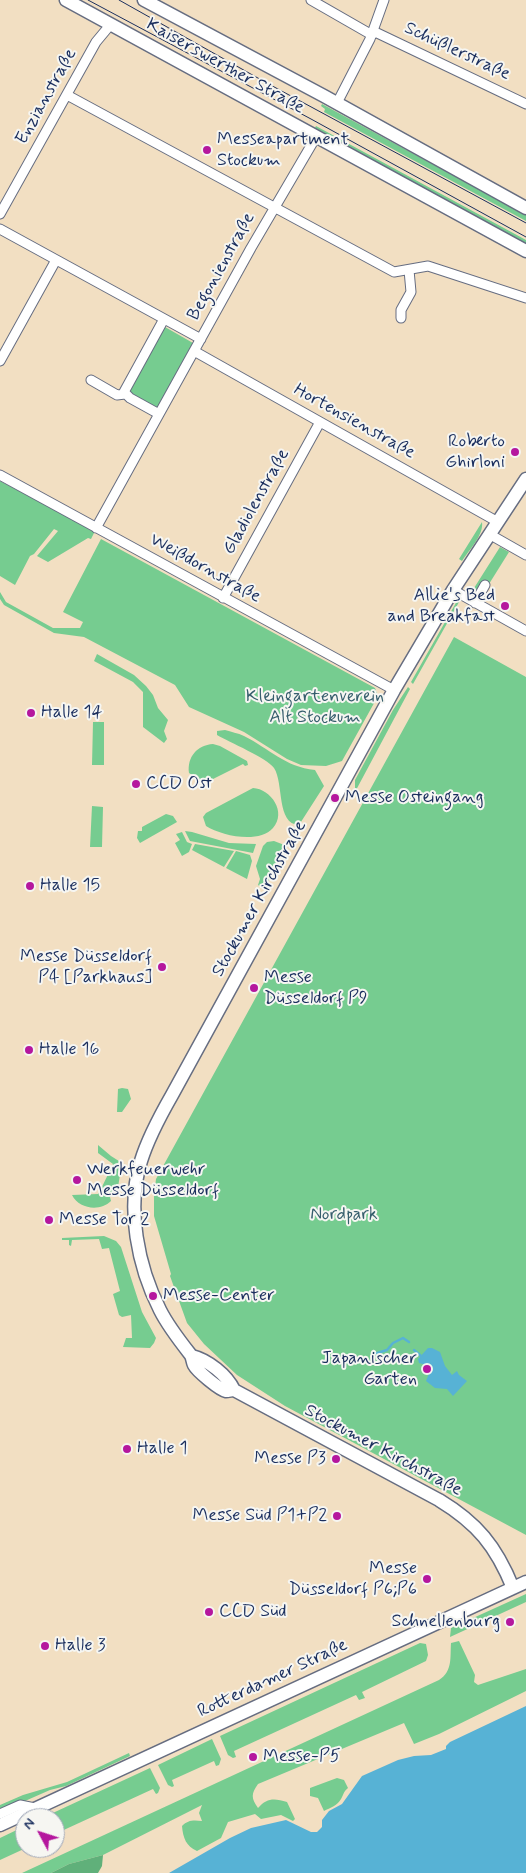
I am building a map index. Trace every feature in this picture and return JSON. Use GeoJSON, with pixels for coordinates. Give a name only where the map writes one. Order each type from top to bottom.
{"type":"FeatureCollection","features":[{"type":"Feature","properties":{"kind":"street","name":"Kaiserswerther Straße"},"geometry":{"type":"LineString","coordinates":[[66,0],[526,251]]}},
{"type":"Feature","properties":{"kind":"street","name":"Kaiserswerther Straße"},"geometry":{"type":"LineString","coordinates":[[144,0],[526,208]]}},
{"type":"Feature","properties":{"kind":"street"},"geometry":{"type":"LineString","coordinates":[[337,104],[372,33],[384,0]]}},
{"type":"Feature","properties":{"kind":"street","name":"Schüßlerstraße"},"geometry":{"type":"LineString","coordinates":[[310,1],[372,33],[526,104]]}},
{"type":"Feature","properties":{"kind":"street","name":"Enzianstraße"},"geometry":{"type":"LineString","coordinates":[[0,214],[96,42],[111,24]]}},
{"type":"Feature","properties":{"kind":"street"},"geometry":{"type":"LineString","coordinates":[[67,95],[394,272],[428,266],[526,298]]}},
{"type":"Feature","properties":{"kind":"street","name":"Begonienstraße"},"geometry":{"type":"LineString","coordinates":[[96,528],[274,208],[316,137]]}},
{"type":"Feature","properties":{"kind":"street"},"geometry":{"type":"LineString","coordinates":[[0,229],[201,339]]}},
{"type":"Feature","properties":{"kind":"street"},"geometry":{"type":"LineString","coordinates":[[0,361],[56,260]]}},
{"type":"Feature","properties":{"kind":"street"},"geometry":{"type":"LineString","coordinates":[[401,318],[401,310],[411,292],[409,270]]}},
{"type":"Feature","properties":{"kind":"street","name":"Begonienstraße"},"geometry":{"type":"LineString","coordinates":[[125,394],[126,388],[164,319]]}},
{"type":"Feature","properties":{"kind":"street","name":"Hortensienstraße"},"geometry":{"type":"LineString","coordinates":[[194,351],[498,522]]}},
{"type":"Feature","properties":{"kind":"street"},"geometry":{"type":"LineString","coordinates":[[91,380],[117,395],[125,394],[159,414]]}},
{"type":"Feature","properties":{"kind":"street","name":"Gladiolenstraße"},"geometry":{"type":"LineString","coordinates":[[223,598],[320,422]]}},
{"type":"Feature","properties":{"kind":"street","name":"Weißdornstraße"},"geometry":{"type":"LineString","coordinates":[[0,475],[394,690]]}},
{"type":"Feature","properties":{"kind":"street","name":"Stockumer Kirchstraße"},"geometry":{"type":"LineString","coordinates":[[513,1588],[491,1544],[476,1527],[457,1511],[234,1390],[226,1391],[220,1388],[205,1376],[194,1365],[192,1356],[173,1332],[160,1310],[144,1268],[135,1217],[136,1192],[141,1161],[153,1130],[176,1086],[394,690],[453,590],[526,479]]}},
{"type":"Feature","properties":{"kind":"street"},"geometry":{"type":"LineString","coordinates":[[489,534],[526,555]]}},
{"type":"Feature","properties":{"kind":"street"},"geometry":{"type":"LineString","coordinates":[[474,603],[485,585]]}},
{"type":"Feature","properties":{"kind":"street"},"geometry":{"type":"LineString","coordinates":[[453,590],[526,632]]}},
{"type":"Feature","properties":{"kind":"street","name":"Rotterdamer Straße"},"geometry":{"type":"LineString","coordinates":[[0,1814],[20,1805],[35,1808],[526,1582]]}},
{"type":"Feature","properties":{"kind":"street","name":"Rotterdamer Straße"},"geometry":{"type":"LineString","coordinates":[[0,1825],[15,1818]]}},
{"type":"Feature","properties":{"kind":"green space"},"geometry":{"type":"Polygon","coordinates":[[[322,104],[526,215],[526,221],[324,112],[325,109],[321,106],[322,104]]]}},
{"type":"Feature","properties":{"kind":"green space"},"geometry":{"type":"Polygon","coordinates":[[[316,126],[526,240],[526,245],[314,130],[316,126]]]}},
{"type":"Feature","properties":{"kind":"green space"},"geometry":{"type":"Polygon","coordinates":[[[165,327],[193,343],[157,408],[128,392],[165,327]]]}},
{"type":"Feature","properties":{"kind":"green space"},"geometry":{"type":"Polygon","coordinates":[[[0,481],[95,531],[91,539],[88,538],[48,562],[37,556],[58,531],[54,529],[34,554],[30,556],[15,585],[0,576],[0,481]]]}},
{"type":"Feature","properties":{"kind":"green space"},"geometry":{"type":"Polygon","coordinates":[[[482,522],[481,532],[462,561],[459,559],[482,522]]]}},
{"type":"Feature","properties":{"kind":"green space","name":"Kleingartenverein Alt Stockum"},"geometry":{"type":"Polygon","coordinates":[[[101,539],[375,688],[378,696],[342,761],[326,766],[301,765],[287,759],[244,732],[189,707],[175,685],[84,637],[54,633],[4,605],[0,599],[0,592],[6,602],[53,628],[80,628],[83,622],[63,612],[101,539]]]}},
{"type":"Feature","properties":{"kind":"green space"},"geometry":{"type":"Polygon","coordinates":[[[500,547],[509,552],[489,584],[485,584],[474,595],[469,596],[500,547]]]}},
{"type":"Feature","properties":{"kind":"green space"},"geometry":{"type":"Polygon","coordinates":[[[457,601],[459,602],[413,684],[411,682],[457,601]]]}},
{"type":"Feature","properties":{"kind":"green space","name":"Nordpark"},"geometry":{"type":"Polygon","coordinates":[[[454,637],[526,677],[526,1535],[285,1406],[237,1375],[204,1344],[187,1323],[170,1276],[154,1216],[156,1179],[454,637]]]}},
{"type":"Feature","properties":{"kind":"green space"},"geometry":{"type":"Polygon","coordinates":[[[97,654],[134,675],[153,695],[158,708],[168,720],[164,731],[167,739],[164,743],[143,727],[143,692],[133,682],[94,661],[97,654]]]}},
{"type":"Feature","properties":{"kind":"green space"},"geometry":{"type":"Polygon","coordinates":[[[408,687],[410,689],[355,792],[355,780],[393,710],[408,687]]]}},
{"type":"Feature","properties":{"kind":"green space"},"geometry":{"type":"Polygon","coordinates":[[[93,722],[104,722],[104,765],[92,765],[93,722]]]}},
{"type":"Feature","properties":{"kind":"green space"},"geometry":{"type":"Polygon","coordinates":[[[225,730],[244,736],[295,765],[315,770],[324,786],[299,825],[292,823],[287,818],[274,768],[256,755],[217,735],[217,731],[225,730]]]}},
{"type":"Feature","properties":{"kind":"green space"},"geometry":{"type":"Polygon","coordinates":[[[213,744],[247,761],[248,765],[245,766],[243,764],[207,782],[201,781],[189,773],[191,757],[198,749],[213,744]]]}},
{"type":"Feature","properties":{"kind":"green space"},"geometry":{"type":"Polygon","coordinates":[[[253,788],[266,792],[275,802],[278,809],[277,822],[267,833],[259,836],[240,837],[221,833],[206,826],[203,817],[206,813],[253,788]]]}},
{"type":"Feature","properties":{"kind":"green space"},"geometry":{"type":"Polygon","coordinates":[[[92,806],[103,807],[102,847],[90,847],[92,806]]]}},
{"type":"Feature","properties":{"kind":"green space"},"geometry":{"type":"Polygon","coordinates":[[[166,814],[173,816],[177,822],[140,843],[137,838],[138,831],[142,831],[142,827],[166,814]]]}},
{"type":"Feature","properties":{"kind":"green space"},"geometry":{"type":"Polygon","coordinates":[[[185,831],[229,843],[256,844],[253,853],[190,841],[185,831]]]}},
{"type":"Feature","properties":{"kind":"green space"},"geometry":{"type":"Polygon","coordinates":[[[182,832],[187,842],[192,844],[189,852],[182,856],[175,843],[180,840],[176,834],[182,832]]]}},
{"type":"Feature","properties":{"kind":"green space"},"geometry":{"type":"Polygon","coordinates":[[[274,841],[287,846],[264,889],[258,885],[260,879],[256,866],[263,846],[267,842],[274,841]]]}},
{"type":"Feature","properties":{"kind":"green space"},"geometry":{"type":"Polygon","coordinates":[[[195,844],[234,851],[224,867],[192,850],[195,844]]]}},
{"type":"Feature","properties":{"kind":"green space"},"geometry":{"type":"Polygon","coordinates":[[[236,851],[250,855],[252,861],[247,879],[226,868],[236,851]]]}},
{"type":"Feature","properties":{"kind":"green space"},"geometry":{"type":"Polygon","coordinates":[[[118,1089],[128,1089],[131,1099],[122,1112],[117,1112],[118,1089]]]}},
{"type":"Feature","properties":{"kind":"green space"},"geometry":{"type":"Polygon","coordinates":[[[98,1145],[122,1163],[118,1187],[110,1197],[111,1201],[96,1208],[85,1206],[75,1200],[72,1195],[98,1194],[100,1191],[113,1164],[98,1153],[98,1145]]]}},
{"type":"Feature","properties":{"kind":"green space"},"geometry":{"type":"Polygon","coordinates":[[[104,1236],[116,1241],[121,1247],[142,1312],[156,1338],[150,1348],[123,1347],[126,1338],[132,1338],[131,1315],[122,1317],[119,1315],[113,1294],[120,1291],[109,1248],[102,1249],[99,1239],[72,1240],[71,1246],[69,1245],[69,1240],[62,1240],[62,1238],[104,1236]]]}},
{"type":"Feature","properties":{"kind":"green space"},"geometry":{"type":"Polygon","coordinates":[[[526,1594],[526,1602],[450,1637],[451,1628],[526,1594]]]}},
{"type":"Feature","properties":{"kind":"green space"},"geometry":{"type":"Polygon","coordinates":[[[459,1641],[475,1675],[474,1682],[478,1685],[526,1669],[526,1691],[439,1734],[414,1744],[404,1723],[258,1784],[253,1796],[258,1808],[264,1802],[271,1800],[287,1802],[295,1819],[293,1821],[281,1815],[261,1819],[255,1814],[228,1822],[221,1838],[197,1851],[190,1847],[186,1841],[182,1826],[191,1821],[202,1821],[199,1813],[202,1805],[103,1855],[69,1864],[51,1873],[22,1873],[54,1858],[65,1858],[65,1853],[439,1680],[449,1668],[451,1643],[459,1641]]]}},
{"type":"Feature","properties":{"kind":"green space"},"geometry":{"type":"Polygon","coordinates":[[[420,1643],[426,1644],[428,1655],[426,1661],[362,1692],[365,1698],[359,1700],[356,1695],[234,1751],[236,1757],[233,1758],[228,1755],[220,1736],[420,1643]]]}},
{"type":"Feature","properties":{"kind":"green space"},"geometry":{"type":"Polygon","coordinates":[[[212,1739],[221,1759],[219,1765],[216,1766],[214,1761],[172,1780],[174,1786],[168,1785],[158,1765],[212,1739]]]}},
{"type":"Feature","properties":{"kind":"green space"},"geometry":{"type":"Polygon","coordinates":[[[129,1753],[130,1756],[66,1786],[50,1790],[0,1812],[0,1805],[23,1795],[67,1782],[129,1753]]]}},
{"type":"Feature","properties":{"kind":"green space"},"geometry":{"type":"Polygon","coordinates":[[[150,1768],[160,1788],[156,1794],[153,1789],[65,1829],[64,1808],[150,1768]]]}},
{"type":"Feature","properties":{"kind":"green space"},"geometry":{"type":"Polygon","coordinates":[[[337,1778],[344,1780],[348,1788],[338,1803],[324,1811],[318,1798],[310,1796],[310,1788],[337,1778]]]}},
{"type":"Feature","properties":{"kind":"green space"},"geometry":{"type":"Polygon","coordinates":[[[15,1831],[15,1853],[0,1860],[0,1838],[15,1831]]]}},
{"type":"Feature","properties":{"kind":"green space"},"geometry":{"type":"Polygon","coordinates":[[[103,1855],[102,1866],[98,1873],[51,1873],[69,1864],[103,1855]]]}},
{"type":"Feature","properties":{"kind":"water"},"geometry":{"type":"Polygon","coordinates":[[[428,1348],[440,1352],[445,1366],[452,1375],[457,1371],[467,1381],[453,1396],[447,1389],[435,1388],[426,1381],[430,1366],[419,1363],[418,1359],[428,1348]]]}},
{"type":"Feature","properties":{"kind":"water"},"geometry":{"type":"Polygon","coordinates":[[[526,1706],[526,1873],[169,1873],[251,1828],[286,1820],[311,1832],[317,1832],[322,1827],[322,1820],[329,1811],[342,1804],[362,1776],[398,1760],[414,1756],[431,1755],[446,1749],[450,1742],[526,1706]]]}},
{"type":"Feature","properties":{"kind":"waterway"},"geometry":{"type":"LineString","coordinates":[[374,1354],[387,1350],[393,1343],[403,1338],[409,1342]]}},
{"type":"Feature","properties":{"kind":"waterway"},"geometry":{"type":"LineString","coordinates":[[414,1350],[421,1356]]}},
{"type":"Feature","properties":{"kind":"tram line"},"geometry":{"type":"LineString","coordinates":[[88,0],[526,237]]}},
{"type":"Feature","properties":{"kind":"tram line"},"geometry":{"type":"LineString","coordinates":[[119,0],[265,82],[526,223]]}},
{"type":"Feature","properties":{"kind":"place","name":"Messeapartment Stockum"},"geometry":{"type":"Point","coordinates":[207,150]}},
{"type":"Feature","properties":{"kind":"place","name":"Roberto Ghirloni"},"geometry":{"type":"Point","coordinates":[515,452]}},
{"type":"Feature","properties":{"kind":"place","name":"Allie's Bed and Breakfast"},"geometry":{"type":"Point","coordinates":[505,606]}},
{"type":"Feature","properties":{"kind":"place","name":"Halle 14"},"geometry":{"type":"Point","coordinates":[31,713]}},
{"type":"Feature","properties":{"kind":"place","name":"CCD Ost"},"geometry":{"type":"Point","coordinates":[136,784]}},
{"type":"Feature","properties":{"kind":"place","name":"Messe Osteingang"},"geometry":{"type":"Point","coordinates":[335,798]}},
{"type":"Feature","properties":{"kind":"place","name":"Halle 15"},"geometry":{"type":"Point","coordinates":[30,886]}},
{"type":"Feature","properties":{"kind":"place","name":"Messe Düsseldorf P4 [Parkhaus]"},"geometry":{"type":"Point","coordinates":[162,967]}},
{"type":"Feature","properties":{"kind":"place","name":"Messe Düsseldorf P9"},"geometry":{"type":"Point","coordinates":[254,988]}},
{"type":"Feature","properties":{"kind":"place","name":"Halle 16"},"geometry":{"type":"Point","coordinates":[29,1050]}},
{"type":"Feature","properties":{"kind":"place","name":"Werkfeuerwehr Messe Düsseldorf"},"geometry":{"type":"Point","coordinates":[77,1180]}},
{"type":"Feature","properties":{"kind":"place","name":"Messe Tor 2"},"geometry":{"type":"Point","coordinates":[49,1220]}},
{"type":"Feature","properties":{"kind":"place","name":"Messe-Center"},"geometry":{"type":"Point","coordinates":[153,1296]}},
{"type":"Feature","properties":{"kind":"place","name":"Japanischer Garten"},"geometry":{"type":"Point","coordinates":[427,1369]}},
{"type":"Feature","properties":{"kind":"place","name":"Halle 1"},"geometry":{"type":"Point","coordinates":[127,1449]}},
{"type":"Feature","properties":{"kind":"place","name":"Messe P3"},"geometry":{"type":"Point","coordinates":[336,1459]}},
{"type":"Feature","properties":{"kind":"place","name":"Messe Süd P1+P2"},"geometry":{"type":"Point","coordinates":[337,1516]}},
{"type":"Feature","properties":{"kind":"place","name":"Messe Düsseldorf P6;P6"},"geometry":{"type":"Point","coordinates":[427,1579]}},
{"type":"Feature","properties":{"kind":"place","name":"CCD Süd"},"geometry":{"type":"Point","coordinates":[209,1612]}},
{"type":"Feature","properties":{"kind":"place","name":"Schnellenburg"},"geometry":{"type":"Point","coordinates":[510,1622]}},
{"type":"Feature","properties":{"kind":"place","name":"Halle 3"},"geometry":{"type":"Point","coordinates":[45,1646]}},
{"type":"Feature","properties":{"kind":"place","name":"Messe-P5"},"geometry":{"type":"Point","coordinates":[253,1757]}}]}
